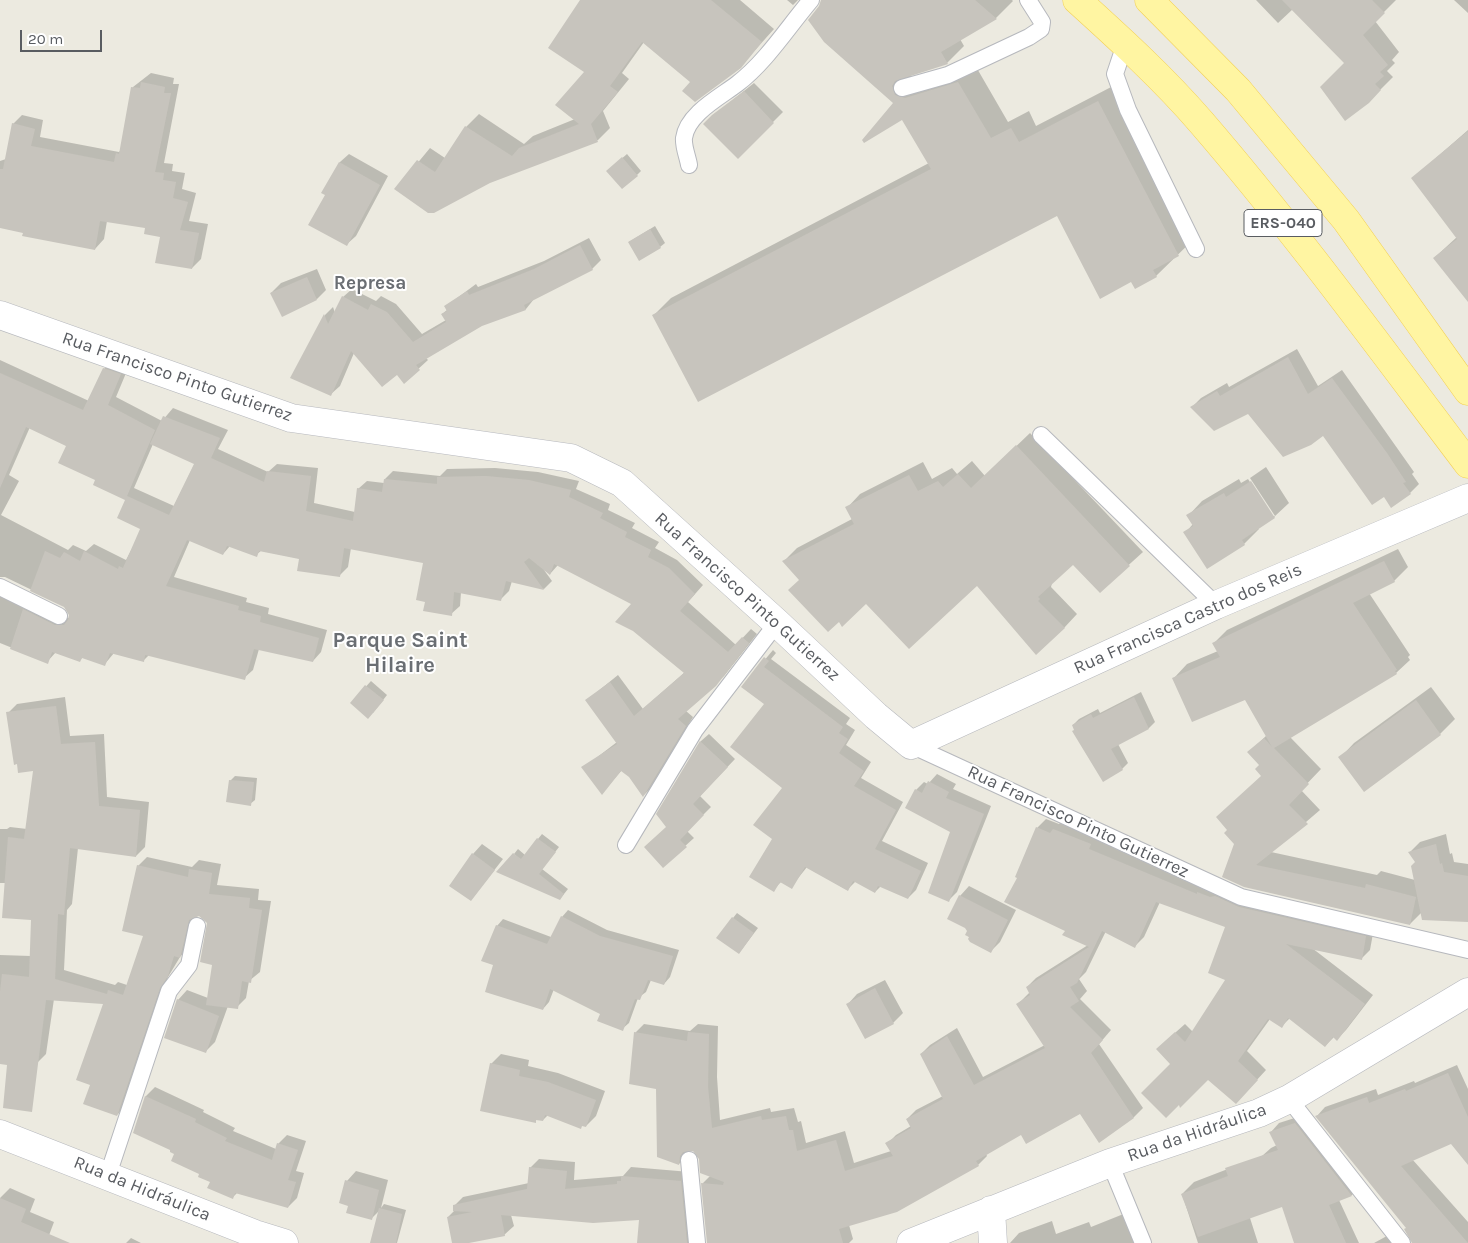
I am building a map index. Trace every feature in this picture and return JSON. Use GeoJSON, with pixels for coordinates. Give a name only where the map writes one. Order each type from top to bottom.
{"type":"FeatureCollection","features":[{"type":"Feature","properties":{"kind":"main road","name":"ERS-040"},"geometry":{"type":"LineString","coordinates":[[1149,0],[1238,90],[1346,220],[1467,389]]}},
{"type":"Feature","properties":{"kind":"main road","name":"ERS-040"},"geometry":{"type":"LineString","coordinates":[[1084,2],[1213,136],[1307,253],[1468,464]]}},
{"type":"Feature","properties":{"kind":"street","name":"Rua Francisco Pinto Gutierrez"},"geometry":{"type":"LineString","coordinates":[[0,315],[291,418],[571,458],[622,483],[777,622],[876,716],[911,745]]}},
{"type":"Feature","properties":{"kind":"street","name":"Rua Francisca Castro dos Reis"},"geometry":{"type":"LineString","coordinates":[[911,745],[1216,605],[1468,498]]}},
{"type":"Feature","properties":{"kind":"street","name":"Rua da Hidráulica"},"geometry":{"type":"LineString","coordinates":[[911,1243],[1110,1163],[1259,1113],[1290,1099],[1468,992]]}},
{"type":"Feature","properties":{"kind":"street","name":"Rua da Hidráulica"},"geometry":{"type":"LineString","coordinates":[[0,1134],[255,1234],[284,1243]]}},
{"type":"Feature","properties":{"kind":"street"},"geometry":{"type":"LineString","coordinates":[[991,1210],[993,1243]]}},
{"type":"Feature","properties":{"kind":"lane"},"geometry":{"type":"LineString","coordinates":[[689,165],[684,139],[692,122],[710,102],[738,84],[753,70],[812,0]]}},
{"type":"Feature","properties":{"kind":"lane"},"geometry":{"type":"LineString","coordinates":[[902,88],[948,75],[1029,37],[1041,29],[1042,22],[1028,0]]}},
{"type":"Feature","properties":{"kind":"lane"},"geometry":{"type":"LineString","coordinates":[[1125,44],[1115,74],[1128,110],[1196,249]]}},
{"type":"Feature","properties":{"kind":"lane"},"geometry":{"type":"LineString","coordinates":[[1041,436],[1216,605]]}},
{"type":"Feature","properties":{"kind":"lane"},"geometry":{"type":"LineString","coordinates":[[0,586],[59,616]]}},
{"type":"Feature","properties":{"kind":"lane"},"geometry":{"type":"LineString","coordinates":[[626,845],[696,730],[777,622]]}},
{"type":"Feature","properties":{"kind":"lane","name":"Rua Francisco Pinto Gutierrez"},"geometry":{"type":"LineString","coordinates":[[911,745],[1241,897],[1468,950]]}},
{"type":"Feature","properties":{"kind":"lane"},"geometry":{"type":"LineString","coordinates":[[108,1175],[170,991],[189,965],[197,926]]}},
{"type":"Feature","properties":{"kind":"lane"},"geometry":{"type":"LineString","coordinates":[[1290,1099],[1402,1243]]}},
{"type":"Feature","properties":{"kind":"lane"},"geometry":{"type":"LineString","coordinates":[[689,1160],[697,1243]]}},
{"type":"Feature","properties":{"kind":"lane"},"geometry":{"type":"LineString","coordinates":[[1110,1163],[1143,1243]]}},
{"type":"Feature","properties":{"kind":"building"},"geometry":{"type":"Polygon","coordinates":[[[580,0],[711,0],[762,42],[741,68],[695,102],[682,91],[690,82],[642,42],[610,86],[618,92],[591,124],[598,142],[490,183],[434,213],[428,213],[394,189],[417,160],[435,172],[465,126],[512,156],[519,148],[579,124],[555,105],[584,72],[548,48],[580,0]]]}},
{"type":"Feature","properties":{"kind":"building"},"geometry":{"type":"Polygon","coordinates":[[[821,0],[975,0],[997,19],[941,52],[948,64],[895,81],[892,86],[895,95],[905,98],[958,82],[991,138],[1011,128],[1019,142],[1098,101],[1179,256],[1153,270],[1157,277],[1135,289],[1131,282],[1100,299],[1057,216],[698,402],[652,315],[931,169],[902,120],[864,143],[862,140],[893,103],[824,42],[808,20],[819,6],[821,0]]]}},
{"type":"Feature","properties":{"kind":"building"},"geometry":{"type":"Polygon","coordinates":[[[1282,0],[1372,0],[1385,13],[1363,35],[1388,65],[1380,72],[1384,76],[1375,84],[1381,90],[1369,103],[1345,121],[1320,87],[1344,63],[1282,0]]]}},
{"type":"Feature","properties":{"kind":"building"},"geometry":{"type":"Polygon","coordinates":[[[141,82],[165,87],[164,93],[171,93],[155,172],[164,173],[163,180],[176,182],[173,198],[188,202],[180,230],[199,233],[192,269],[155,263],[160,237],[144,234],[145,228],[100,221],[95,250],[22,236],[23,233],[0,228],[0,169],[3,169],[12,123],[35,129],[31,146],[114,162],[116,153],[119,154],[131,87],[140,88],[141,82]]]}},
{"type":"Feature","properties":{"kind":"building"},"geometry":{"type":"Polygon","coordinates":[[[744,91],[774,123],[738,159],[703,124],[744,91]]]}},
{"type":"Feature","properties":{"kind":"building"},"geometry":{"type":"Polygon","coordinates":[[[1468,131],[1468,302],[1433,258],[1457,239],[1411,178],[1468,131]]]}},
{"type":"Feature","properties":{"kind":"building"},"geometry":{"type":"Polygon","coordinates":[[[622,157],[638,176],[622,189],[606,171],[622,157]]]}},
{"type":"Feature","properties":{"kind":"building"},"geometry":{"type":"Polygon","coordinates":[[[339,162],[380,185],[347,246],[308,225],[325,195],[321,193],[339,162]]]}},
{"type":"Feature","properties":{"kind":"building"},"geometry":{"type":"Polygon","coordinates":[[[650,229],[661,248],[639,261],[628,242],[650,229]]]}},
{"type":"Feature","properties":{"kind":"building"},"geometry":{"type":"Polygon","coordinates":[[[580,245],[593,270],[524,305],[526,310],[482,326],[416,365],[420,370],[404,384],[397,375],[382,387],[351,351],[331,396],[290,378],[324,314],[328,324],[342,296],[368,310],[371,304],[387,312],[413,342],[446,322],[441,314],[447,311],[444,306],[467,291],[469,295],[534,269],[580,245]]]}},
{"type":"Feature","properties":{"kind":"building"},"geometry":{"type":"Polygon","coordinates":[[[307,277],[317,300],[282,317],[270,293],[307,277]]]}},
{"type":"Feature","properties":{"kind":"building"},"geometry":{"type":"Polygon","coordinates":[[[1288,357],[1308,394],[1332,378],[1387,453],[1406,482],[1403,483],[1411,494],[1391,508],[1384,497],[1372,505],[1323,436],[1311,445],[1283,457],[1248,414],[1214,431],[1190,407],[1217,391],[1220,396],[1288,357]]]}},
{"type":"Feature","properties":{"kind":"building"},"geometry":{"type":"Polygon","coordinates":[[[103,368],[121,374],[108,405],[155,430],[127,496],[169,515],[194,464],[150,444],[163,416],[220,438],[211,458],[264,482],[267,471],[311,476],[306,511],[353,521],[357,488],[382,492],[384,479],[437,484],[437,477],[486,476],[529,480],[571,490],[569,497],[603,513],[600,518],[627,532],[625,537],[651,550],[648,557],[669,568],[695,594],[680,611],[728,652],[742,637],[749,643],[716,686],[678,719],[686,726],[643,797],[629,777],[621,771],[602,795],[581,767],[617,744],[585,700],[610,682],[634,716],[684,673],[633,631],[615,622],[631,604],[554,564],[550,575],[529,558],[524,562],[544,590],[506,581],[501,601],[454,592],[452,616],[423,611],[425,602],[416,600],[423,563],[344,548],[340,577],[297,571],[299,559],[259,551],[257,557],[227,546],[223,555],[187,540],[166,586],[239,606],[238,610],[261,616],[260,622],[319,638],[313,662],[254,649],[245,680],[145,655],[144,662],[110,653],[105,666],[82,658],[80,662],[52,652],[48,664],[10,649],[23,609],[55,625],[64,625],[68,620],[69,615],[64,607],[30,591],[45,551],[60,558],[64,552],[80,561],[84,551],[118,569],[119,566],[123,568],[140,529],[117,518],[125,500],[93,485],[95,480],[58,463],[66,446],[26,427],[0,488],[0,373],[83,410],[103,368]]]}},
{"type":"Feature","properties":{"kind":"building"},"geometry":{"type":"Polygon","coordinates":[[[1016,445],[1130,566],[1100,593],[1073,565],[1038,597],[1040,599],[1038,601],[1065,628],[1036,655],[977,586],[909,649],[866,604],[842,627],[839,622],[828,632],[788,590],[799,580],[782,561],[854,524],[845,507],[909,475],[918,491],[938,481],[943,487],[958,474],[971,488],[1016,445]]]}},
{"type":"Feature","properties":{"kind":"building"},"geometry":{"type":"Polygon","coordinates":[[[1251,481],[1275,518],[1242,540],[1245,545],[1207,569],[1183,532],[1193,526],[1186,515],[1224,493],[1226,497],[1251,481]]]}},
{"type":"Feature","properties":{"kind":"building"},"geometry":{"type":"Polygon","coordinates":[[[1384,561],[1395,582],[1353,603],[1397,670],[1395,671],[1397,674],[1274,748],[1309,784],[1289,805],[1308,824],[1256,865],[1365,888],[1366,884],[1416,897],[1410,925],[1244,887],[1222,877],[1234,844],[1224,833],[1227,830],[1216,817],[1261,776],[1255,769],[1259,765],[1247,752],[1264,738],[1272,747],[1245,700],[1192,722],[1172,678],[1220,657],[1212,643],[1384,561]]]}},
{"type":"Feature","properties":{"kind":"building"},"geometry":{"type":"Polygon","coordinates":[[[764,657],[769,661],[764,667],[843,727],[839,733],[848,739],[839,753],[864,771],[854,786],[896,810],[875,849],[921,871],[908,899],[878,886],[875,893],[853,881],[848,891],[805,867],[792,889],[780,882],[774,892],[749,877],[772,839],[753,825],[782,788],[730,747],[764,704],[741,687],[764,657]]]}},
{"type":"Feature","properties":{"kind":"building"},"geometry":{"type":"Polygon","coordinates":[[[365,685],[384,700],[368,719],[350,703],[365,685]]]}},
{"type":"Feature","properties":{"kind":"building"},"geometry":{"type":"Polygon","coordinates":[[[1134,697],[1149,729],[1111,749],[1123,770],[1103,782],[1072,731],[1074,730],[1072,725],[1091,714],[1093,718],[1134,697]]]}},
{"type":"Feature","properties":{"kind":"building"},"geometry":{"type":"Polygon","coordinates":[[[1416,700],[1441,735],[1364,792],[1338,757],[1416,700]]]}},
{"type":"Feature","properties":{"kind":"building"},"geometry":{"type":"Polygon","coordinates":[[[56,706],[61,744],[95,742],[99,806],[140,810],[136,857],[70,848],[64,915],[58,914],[55,979],[107,994],[108,990],[123,995],[143,936],[122,931],[137,865],[188,877],[189,869],[212,873],[209,894],[250,898],[249,908],[262,910],[251,983],[242,981],[238,1009],[206,1005],[212,965],[200,962],[207,923],[199,916],[189,920],[180,958],[174,956],[168,976],[160,988],[117,1116],[83,1104],[90,1085],[76,1080],[103,1004],[46,1000],[32,1112],[3,1108],[7,1065],[0,1064],[0,992],[2,974],[29,977],[31,920],[2,918],[8,837],[24,839],[33,771],[18,773],[17,764],[14,765],[6,712],[56,706]]]}},
{"type":"Feature","properties":{"kind":"building"},"geometry":{"type":"Polygon","coordinates":[[[700,741],[728,767],[693,804],[704,815],[680,840],[687,847],[663,868],[644,847],[666,827],[656,814],[700,741]]]}},
{"type":"Feature","properties":{"kind":"building"},"geometry":{"type":"Polygon","coordinates":[[[229,780],[254,782],[251,806],[226,802],[229,780]]]}},
{"type":"Feature","properties":{"kind":"building"},"geometry":{"type":"Polygon","coordinates":[[[928,781],[949,792],[946,798],[984,814],[949,902],[928,893],[950,832],[905,808],[915,789],[922,793],[928,781]]]}},
{"type":"Feature","properties":{"kind":"building"},"geometry":{"type":"Polygon","coordinates":[[[1036,827],[1050,833],[1053,829],[1091,844],[1089,849],[1197,894],[1197,892],[1210,897],[1215,896],[1239,907],[1366,936],[1362,960],[1286,944],[1365,1004],[1337,1041],[1333,1037],[1325,1047],[1288,1018],[1282,1028],[1268,1019],[1238,1061],[1258,1080],[1236,1104],[1208,1080],[1180,1108],[1179,1105],[1166,1118],[1141,1093],[1170,1064],[1156,1049],[1175,1032],[1185,1042],[1225,980],[1208,973],[1225,927],[1156,902],[1135,948],[1102,931],[1077,983],[1070,987],[1079,1001],[1070,1007],[1103,1040],[1091,1053],[1134,1118],[1099,1143],[1080,1114],[1026,1144],[1021,1135],[976,1161],[979,1166],[897,1212],[839,1229],[843,1243],[707,1243],[701,1183],[723,1185],[724,1182],[700,1173],[699,1159],[693,1151],[683,1152],[680,1156],[679,1165],[657,1157],[656,1089],[629,1084],[634,1032],[687,1041],[688,1032],[709,1034],[708,1087],[712,1128],[761,1116],[762,1120],[786,1116],[789,1130],[793,1130],[797,1151],[836,1140],[845,1171],[893,1156],[885,1143],[911,1128],[906,1119],[943,1099],[920,1054],[947,1036],[974,1085],[1045,1048],[1016,1004],[1030,995],[1026,987],[1089,947],[1062,935],[1065,931],[1004,902],[1017,878],[1015,877],[1036,827]]]}},
{"type":"Feature","properties":{"kind":"building"},"geometry":{"type":"Polygon","coordinates":[[[537,838],[556,852],[539,874],[564,894],[560,900],[496,872],[513,853],[521,859],[537,838]]]}},
{"type":"Feature","properties":{"kind":"building"},"geometry":{"type":"Polygon","coordinates":[[[1436,844],[1440,864],[1442,863],[1444,872],[1468,876],[1468,922],[1422,920],[1411,866],[1415,862],[1408,852],[1436,844]]]}},
{"type":"Feature","properties":{"kind":"building"},"geometry":{"type":"Polygon","coordinates":[[[472,853],[495,870],[471,901],[449,886],[472,853]]]}},
{"type":"Feature","properties":{"kind":"building"},"geometry":{"type":"Polygon","coordinates":[[[959,895],[1008,920],[991,953],[970,942],[969,937],[965,935],[967,931],[965,928],[947,919],[959,895]]]}},
{"type":"Feature","properties":{"kind":"building"},"geometry":{"type":"Polygon","coordinates":[[[561,916],[600,936],[673,956],[664,985],[648,980],[640,1000],[635,999],[623,1031],[597,1021],[600,1014],[550,989],[543,1010],[485,992],[493,965],[481,961],[496,925],[547,944],[561,916]]]}},
{"type":"Feature","properties":{"kind":"building"},"geometry":{"type":"Polygon","coordinates":[[[732,917],[754,933],[739,954],[716,938],[732,917]]]}},
{"type":"Feature","properties":{"kind":"building"},"geometry":{"type":"Polygon","coordinates":[[[875,988],[894,1024],[865,1039],[846,1004],[875,988]]]}},
{"type":"Feature","properties":{"kind":"building"},"geometry":{"type":"Polygon","coordinates":[[[177,999],[219,1016],[206,1053],[164,1038],[177,999]]]}},
{"type":"Feature","properties":{"kind":"building"},"geometry":{"type":"Polygon","coordinates":[[[490,1063],[520,1070],[519,1076],[548,1082],[596,1100],[586,1127],[582,1126],[581,1129],[545,1115],[543,1121],[536,1120],[536,1123],[480,1111],[490,1063]]]}},
{"type":"Feature","properties":{"kind":"building"},"geometry":{"type":"Polygon","coordinates":[[[1448,1073],[1468,1117],[1468,1165],[1451,1144],[1401,1166],[1468,1243],[1412,1243],[1404,1229],[1406,1228],[1315,1116],[1367,1097],[1369,1103],[1405,1089],[1406,1091],[1448,1073]]]}},
{"type":"Feature","properties":{"kind":"building"},"geometry":{"type":"Polygon","coordinates":[[[145,1096],[196,1119],[195,1122],[227,1138],[225,1141],[272,1160],[277,1143],[298,1150],[288,1180],[296,1182],[288,1208],[235,1193],[233,1199],[207,1188],[210,1182],[198,1177],[199,1174],[171,1161],[174,1154],[170,1150],[133,1133],[145,1096]]]}},
{"type":"Feature","properties":{"kind":"building"},"geometry":{"type":"Polygon","coordinates":[[[1295,1123],[1352,1196],[1329,1205],[1346,1243],[1294,1243],[1282,1207],[1198,1237],[1181,1194],[1228,1176],[1225,1168],[1278,1150],[1269,1132],[1295,1123]]]}},
{"type":"Feature","properties":{"kind":"building"},"geometry":{"type":"Polygon","coordinates":[[[529,1167],[567,1171],[565,1189],[617,1184],[617,1181],[621,1181],[621,1176],[681,1181],[687,1243],[637,1243],[639,1220],[593,1223],[501,1215],[505,1236],[469,1243],[452,1243],[447,1217],[472,1212],[453,1211],[453,1205],[527,1189],[529,1167]]]}},
{"type":"Feature","properties":{"kind":"building"},"geometry":{"type":"Polygon","coordinates":[[[345,1180],[379,1190],[372,1220],[346,1213],[348,1206],[339,1203],[345,1180]]]}},
{"type":"Feature","properties":{"kind":"building"},"geometry":{"type":"Polygon","coordinates":[[[0,1198],[26,1209],[21,1222],[70,1243],[0,1243],[0,1198]]]}},
{"type":"Feature","properties":{"kind":"building"},"geometry":{"type":"Polygon","coordinates":[[[379,1208],[402,1214],[396,1243],[370,1243],[379,1208]]]}},
{"type":"Feature","properties":{"kind":"district","name":"Represa"},"geometry":{"type":"Point","coordinates":[370,284]}},
{"type":"Feature","properties":{"kind":"district","name":"Parque Saint Hilaire"},"geometry":{"type":"Point","coordinates":[400,654]}}]}
